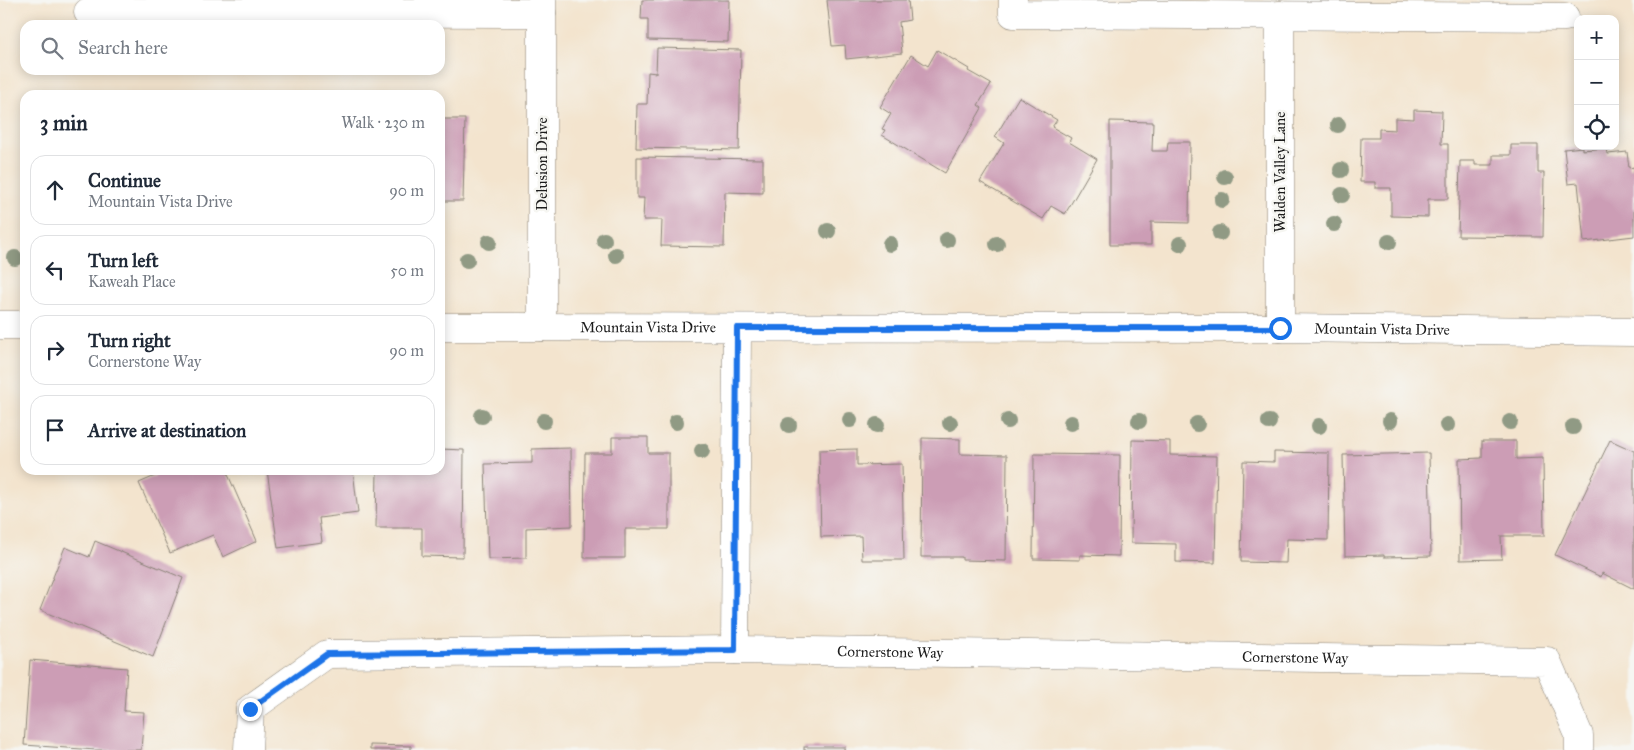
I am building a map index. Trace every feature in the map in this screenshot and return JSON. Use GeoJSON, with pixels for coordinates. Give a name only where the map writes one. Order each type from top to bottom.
{"type":"FeatureCollection","features":[{"type":"Feature","properties":{"kind":"street"},"geometry":{"type":"LineString","coordinates":[[88,12],[542,6]]}},
{"type":"Feature","properties":{"kind":"street","name":"Delusion Drive"},"geometry":{"type":"LineString","coordinates":[[542,6],[542,327]]}},
{"type":"Feature","properties":{"kind":"street"},"geometry":{"type":"LineString","coordinates":[[1013,7],[1280,16],[1565,17]]}},
{"type":"Feature","properties":{"kind":"street","name":"Walden Valley Lane"},"geometry":{"type":"LineString","coordinates":[[1280,16],[1280,328]]}},
{"type":"Feature","properties":{"kind":"street"},"geometry":{"type":"LineString","coordinates":[[0,325],[20,325]]}},
{"type":"Feature","properties":{"kind":"street","name":"Mountain Vista Drive"},"geometry":{"type":"LineString","coordinates":[[445,327],[1280,328],[1634,332]]}},
{"type":"Feature","properties":{"kind":"street"},"geometry":{"type":"LineString","coordinates":[[735,650],[737,328]]}},
{"type":"Feature","properties":{"kind":"street","name":"Cornerstone Way"},"geometry":{"type":"LineString","coordinates":[[248,750],[250,709],[327,654],[735,650],[1547,661],[1579,735],[1579,750]]}},
{"type":"Feature","properties":{"kind":"building"},"geometry":{"type":"Polygon","coordinates":[[[642,0],[729,0],[728,42],[648,40],[648,19],[641,19],[642,0]]]}},
{"type":"Feature","properties":{"kind":"building"},"geometry":{"type":"Polygon","coordinates":[[[827,0],[908,0],[910,20],[899,22],[902,53],[846,59],[845,45],[832,46],[827,0]]]}},
{"type":"Feature","properties":{"kind":"building"},"geometry":{"type":"Polygon","coordinates":[[[657,48],[741,50],[739,150],[636,148],[637,104],[647,104],[648,72],[656,73],[657,48]]]}},
{"type":"Feature","properties":{"kind":"building"},"geometry":{"type":"Polygon","coordinates":[[[937,50],[991,84],[978,105],[982,108],[945,173],[882,135],[885,130],[882,129],[891,114],[880,107],[911,55],[928,66],[937,50]]]}},
{"type":"Feature","properties":{"kind":"building"},"geometry":{"type":"Polygon","coordinates":[[[1019,97],[1057,120],[1052,127],[1071,138],[1069,142],[1097,159],[1065,214],[1051,206],[1043,219],[980,182],[1004,143],[995,137],[1019,97]]]}},
{"type":"Feature","properties":{"kind":"building"},"geometry":{"type":"Polygon","coordinates":[[[1414,110],[1442,111],[1441,144],[1448,144],[1448,199],[1428,199],[1428,217],[1391,216],[1391,188],[1375,188],[1375,182],[1360,182],[1361,138],[1379,138],[1379,129],[1395,130],[1395,118],[1414,119],[1414,110]]]}},
{"type":"Feature","properties":{"kind":"building"},"geometry":{"type":"Polygon","coordinates":[[[445,119],[465,119],[463,201],[445,201],[445,119]]]}},
{"type":"Feature","properties":{"kind":"building"},"geometry":{"type":"Polygon","coordinates":[[[1110,121],[1153,122],[1152,151],[1167,151],[1168,142],[1190,142],[1189,223],[1151,222],[1151,245],[1110,245],[1110,121]]]}},
{"type":"Feature","properties":{"kind":"building"},"geometry":{"type":"Polygon","coordinates":[[[1511,145],[1538,145],[1538,173],[1544,173],[1543,237],[1458,236],[1460,161],[1475,161],[1475,165],[1493,165],[1493,155],[1511,155],[1511,145]]]}},
{"type":"Feature","properties":{"kind":"building"},"geometry":{"type":"Polygon","coordinates":[[[1564,149],[1607,150],[1608,154],[1627,152],[1629,168],[1634,167],[1634,236],[1584,242],[1578,183],[1568,184],[1564,149]]]}},
{"type":"Feature","properties":{"kind":"building"},"geometry":{"type":"Polygon","coordinates":[[[637,157],[763,159],[763,193],[725,192],[724,247],[661,246],[662,220],[643,220],[644,198],[637,198],[637,157]]]}},
{"type":"Feature","properties":{"kind":"building"},"geometry":{"type":"Polygon","coordinates":[[[612,437],[648,437],[648,453],[669,453],[669,529],[625,529],[625,558],[584,558],[585,453],[612,453],[612,437]]]}},
{"type":"Feature","properties":{"kind":"building"},"geometry":{"type":"Polygon","coordinates":[[[922,438],[960,439],[960,454],[1007,455],[1006,561],[962,560],[962,557],[921,557],[922,438]]]}},
{"type":"Feature","properties":{"kind":"building"},"geometry":{"type":"Polygon","coordinates":[[[1132,440],[1170,441],[1170,455],[1217,456],[1215,563],[1176,562],[1176,544],[1131,543],[1132,440]]]}},
{"type":"Feature","properties":{"kind":"building"},"geometry":{"type":"Polygon","coordinates":[[[1610,440],[1634,451],[1634,589],[1602,573],[1601,577],[1555,555],[1610,440]]]}},
{"type":"Feature","properties":{"kind":"building"},"geometry":{"type":"Polygon","coordinates":[[[1482,441],[1516,441],[1516,459],[1543,458],[1544,536],[1501,536],[1502,559],[1460,560],[1459,459],[1482,458],[1482,441]]]}},
{"type":"Feature","properties":{"kind":"building"},"geometry":{"type":"Polygon","coordinates":[[[571,448],[572,526],[526,528],[526,558],[488,559],[485,464],[532,463],[532,449],[571,448]]]}},
{"type":"Feature","properties":{"kind":"building"},"geometry":{"type":"Polygon","coordinates":[[[445,449],[464,450],[463,557],[422,556],[422,528],[376,528],[377,475],[445,475],[445,449]]]}},
{"type":"Feature","properties":{"kind":"building"},"geometry":{"type":"Polygon","coordinates":[[[857,449],[857,465],[902,464],[904,560],[862,560],[861,536],[821,537],[819,450],[857,449]]]}},
{"type":"Feature","properties":{"kind":"building"},"geometry":{"type":"Polygon","coordinates":[[[1274,452],[1329,453],[1328,540],[1287,539],[1286,563],[1241,562],[1243,461],[1274,462],[1274,452]]]}},
{"type":"Feature","properties":{"kind":"building"},"geometry":{"type":"Polygon","coordinates":[[[1429,453],[1431,556],[1345,556],[1343,455],[1429,453]]]}},
{"type":"Feature","properties":{"kind":"building"},"geometry":{"type":"Polygon","coordinates":[[[1034,454],[1120,455],[1119,556],[1080,555],[1080,560],[1033,559],[1034,454]]]}},
{"type":"Feature","properties":{"kind":"building"},"geometry":{"type":"Polygon","coordinates":[[[157,475],[228,475],[257,541],[223,557],[213,535],[170,553],[139,483],[157,475]]]}},
{"type":"Feature","properties":{"kind":"building"},"geometry":{"type":"Polygon","coordinates":[[[268,475],[354,475],[358,513],[319,518],[322,542],[278,548],[268,475]]]}},
{"type":"Feature","properties":{"kind":"building"},"geometry":{"type":"Polygon","coordinates":[[[95,541],[183,578],[153,657],[40,610],[65,547],[89,557],[95,541]]]}},
{"type":"Feature","properties":{"kind":"building"},"geometry":{"type":"Polygon","coordinates":[[[30,660],[127,668],[124,711],[144,712],[141,750],[96,750],[24,745],[30,660]]]}},
{"type":"Feature","properties":{"kind":"building"},"geometry":{"type":"Polygon","coordinates":[[[370,745],[411,746],[411,750],[370,750],[370,745]]]}},
{"type":"Feature","properties":{"kind":"building"},"geometry":{"type":"Polygon","coordinates":[[[804,747],[845,747],[845,750],[804,750],[804,747]]]}},
{"type":"Feature","properties":{"kind":"route"},"geometry":{"type":"LineString","coordinates":[[250,709],[327,654],[735,650],[737,328],[1280,328]]}}]}
